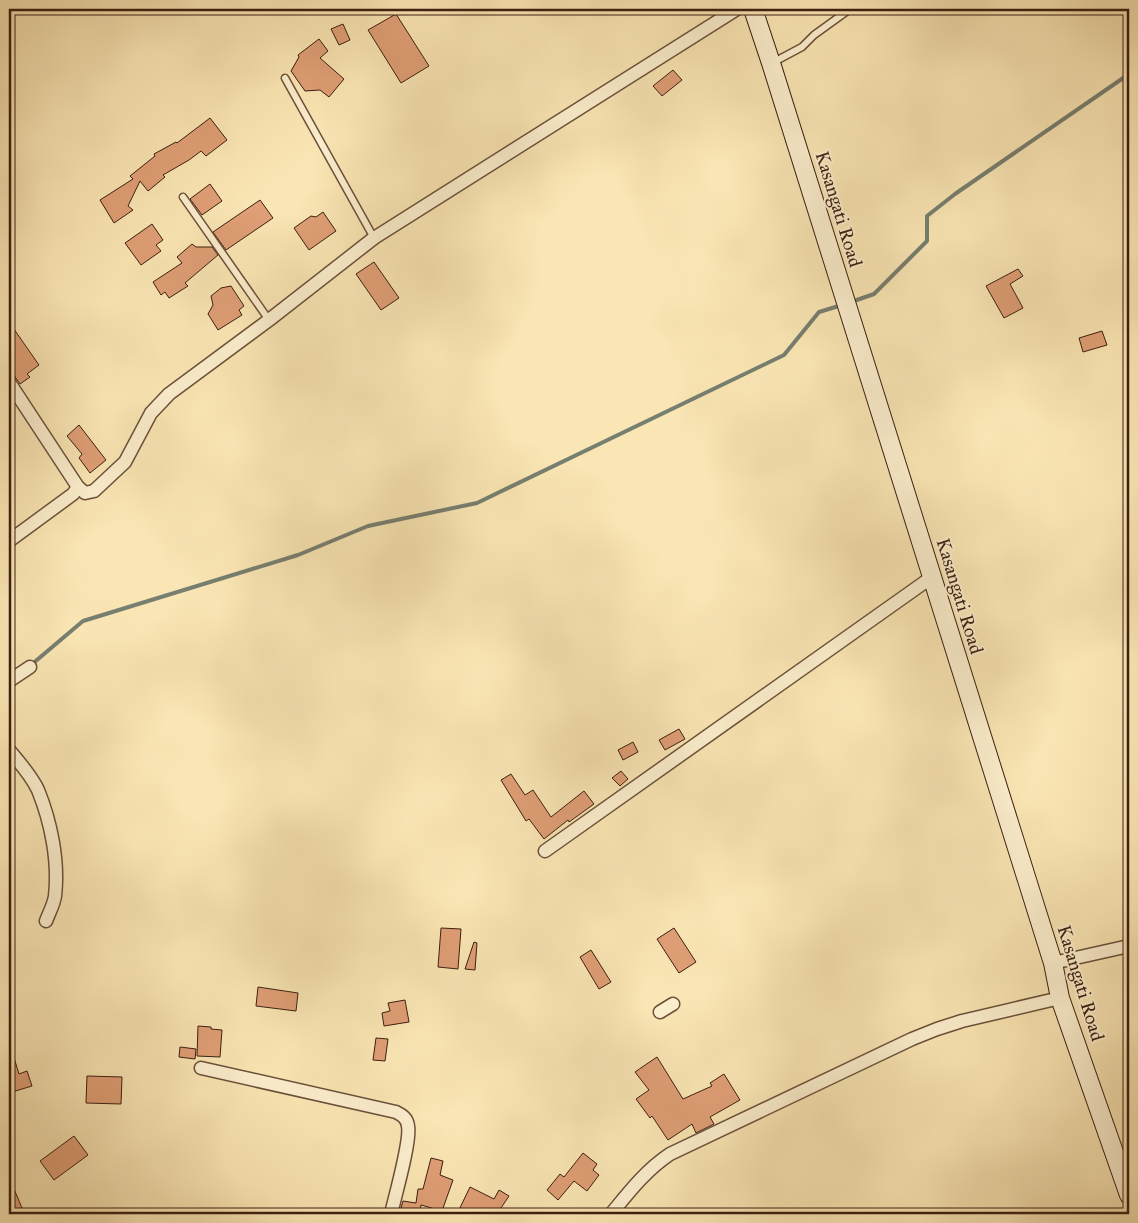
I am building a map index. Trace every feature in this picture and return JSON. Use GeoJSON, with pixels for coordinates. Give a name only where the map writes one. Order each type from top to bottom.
{"type":"FeatureCollection","features":[{"type":"Feature","properties":{"kind":"street"},"geometry":{"type":"LineString","coordinates":[[9,382],[78,486],[85,492],[94,491],[125,462],[151,413],[163,399],[374,238],[737,9]]}},
{"type":"Feature","properties":{"kind":"street","name":"Kasangati Road"},"geometry":{"type":"LineString","coordinates":[[753,9],[1053,963],[1060,998],[1125,1171],[1129,1195]]}},
{"type":"Feature","properties":{"kind":"street"},"geometry":{"type":"LineString","coordinates":[[9,540],[74,494],[78,486]]}},
{"type":"Feature","properties":{"kind":"street"},"geometry":{"type":"LineString","coordinates":[[545,851],[932,577]]}},
{"type":"Feature","properties":{"kind":"street"},"geometry":{"type":"LineString","coordinates":[[9,681],[30,667]]}},
{"type":"Feature","properties":{"kind":"street"},"geometry":{"type":"LineString","coordinates":[[9,750],[37,789],[54,848],[56,858],[55,897],[46,921]]}},
{"type":"Feature","properties":{"kind":"street"},"geometry":{"type":"LineString","coordinates":[[1053,963],[1129,946]]}},
{"type":"Feature","properties":{"kind":"street"},"geometry":{"type":"LineString","coordinates":[[611,1214],[643,1175],[670,1154],[773,1104],[937,1029],[1060,998]]}},
{"type":"Feature","properties":{"kind":"street"},"geometry":{"type":"LineString","coordinates":[[660,1012],[673,1004]]}},
{"type":"Feature","properties":{"kind":"street"},"geometry":{"type":"LineString","coordinates":[[201,1068],[396,1112],[402,1116],[408,1123],[408,1139],[391,1214]]}},
{"type":"Feature","properties":{"kind":"lane"},"geometry":{"type":"LineString","coordinates":[[771,63],[802,48],[814,35],[850,9]]}},
{"type":"Feature","properties":{"kind":"lane"},"geometry":{"type":"LineString","coordinates":[[286,78],[374,238]]}},
{"type":"Feature","properties":{"kind":"lane"},"geometry":{"type":"LineString","coordinates":[[183,197],[269,320]]}},
{"type":"Feature","properties":{"kind":"building"},"geometry":{"type":"Polygon","coordinates":[[[396,14],[429,66],[401,83],[368,30],[396,14]]]}},
{"type":"Feature","properties":{"kind":"building"},"geometry":{"type":"Polygon","coordinates":[[[343,24],[350,40],[339,45],[331,29],[343,24]]]}},
{"type":"Feature","properties":{"kind":"building"},"geometry":{"type":"Polygon","coordinates":[[[319,39],[328,51],[320,58],[344,79],[329,97],[320,90],[305,91],[291,71],[299,57],[298,55],[319,39]]]}},
{"type":"Feature","properties":{"kind":"building"},"geometry":{"type":"Polygon","coordinates":[[[673,70],[682,80],[662,96],[653,86],[673,70]]]}},
{"type":"Feature","properties":{"kind":"building"},"geometry":{"type":"Polygon","coordinates":[[[210,118],[227,140],[206,156],[201,151],[163,175],[165,177],[148,191],[140,181],[128,206],[133,210],[114,223],[100,200],[133,179],[130,176],[155,156],[154,154],[177,143],[210,118]]]}},
{"type":"Feature","properties":{"kind":"building"},"geometry":{"type":"Polygon","coordinates":[[[210,184],[222,201],[202,215],[190,199],[210,184]]]}},
{"type":"Feature","properties":{"kind":"building"},"geometry":{"type":"Polygon","coordinates":[[[260,200],[273,218],[226,250],[213,232],[260,200]]]}},
{"type":"Feature","properties":{"kind":"building"},"geometry":{"type":"Polygon","coordinates":[[[323,212],[336,231],[309,250],[294,228],[311,216],[316,217],[323,212]]]}},
{"type":"Feature","properties":{"kind":"building"},"geometry":{"type":"Polygon","coordinates":[[[152,224],[163,240],[156,245],[161,251],[141,265],[125,243],[152,224]]]}},
{"type":"Feature","properties":{"kind":"building"},"geometry":{"type":"Polygon","coordinates":[[[192,244],[196,247],[212,247],[218,255],[185,283],[188,286],[169,298],[165,292],[161,295],[153,282],[182,263],[177,257],[192,244]]]}},
{"type":"Feature","properties":{"kind":"building"},"geometry":{"type":"Polygon","coordinates":[[[374,262],[399,298],[381,310],[356,274],[374,262]]]}},
{"type":"Feature","properties":{"kind":"building"},"geometry":{"type":"Polygon","coordinates":[[[1018,269],[1023,276],[1010,284],[1023,308],[1004,318],[986,286],[1018,269]]]}},
{"type":"Feature","properties":{"kind":"building"},"geometry":{"type":"Polygon","coordinates":[[[231,286],[244,306],[239,310],[242,315],[218,330],[208,314],[213,305],[211,296],[221,288],[231,286]]]}},
{"type":"Feature","properties":{"kind":"building"},"geometry":{"type":"Polygon","coordinates":[[[9,322],[39,365],[27,374],[30,377],[20,384],[9,368],[9,322]]]}},
{"type":"Feature","properties":{"kind":"building"},"geometry":{"type":"Polygon","coordinates":[[[1102,331],[1107,345],[1083,352],[1079,338],[1102,331]]]}},
{"type":"Feature","properties":{"kind":"building"},"geometry":{"type":"Polygon","coordinates":[[[79,425],[106,460],[90,473],[79,458],[82,454],[67,436],[79,425]]]}},
{"type":"Feature","properties":{"kind":"building"},"geometry":{"type":"Polygon","coordinates":[[[679,729],[685,739],[665,750],[659,740],[679,729]]]}},
{"type":"Feature","properties":{"kind":"building"},"geometry":{"type":"Polygon","coordinates":[[[633,742],[638,752],[623,760],[618,750],[633,742]]]}},
{"type":"Feature","properties":{"kind":"building"},"geometry":{"type":"Polygon","coordinates":[[[621,771],[628,779],[620,786],[612,778],[621,771]]]}},
{"type":"Feature","properties":{"kind":"building"},"geometry":{"type":"Polygon","coordinates":[[[511,774],[525,795],[533,790],[551,817],[584,791],[594,804],[569,822],[568,820],[544,839],[529,819],[526,821],[501,780],[511,774]]]}},
{"type":"Feature","properties":{"kind":"building"},"geometry":{"type":"Polygon","coordinates":[[[441,928],[461,929],[458,969],[438,967],[441,928]]]}},
{"type":"Feature","properties":{"kind":"building"},"geometry":{"type":"Polygon","coordinates":[[[674,928],[696,962],[679,973],[657,939],[674,928]]]}},
{"type":"Feature","properties":{"kind":"building"},"geometry":{"type":"Polygon","coordinates":[[[474,942],[477,943],[475,970],[465,969],[474,942]]]}},
{"type":"Feature","properties":{"kind":"building"},"geometry":{"type":"Polygon","coordinates":[[[591,950],[611,982],[599,989],[580,957],[591,950]]]}},
{"type":"Feature","properties":{"kind":"building"},"geometry":{"type":"Polygon","coordinates":[[[258,987],[298,993],[296,1011],[256,1006],[258,987]]]}},
{"type":"Feature","properties":{"kind":"building"},"geometry":{"type":"Polygon","coordinates":[[[405,1000],[409,1022],[384,1026],[382,1013],[390,1011],[388,1003],[405,1000]]]}},
{"type":"Feature","properties":{"kind":"building"},"geometry":{"type":"Polygon","coordinates":[[[198,1026],[222,1030],[220,1057],[197,1056],[198,1026]]]}},
{"type":"Feature","properties":{"kind":"building"},"geometry":{"type":"Polygon","coordinates":[[[376,1038],[388,1039],[385,1061],[373,1060],[376,1038]]]}},
{"type":"Feature","properties":{"kind":"building"},"geometry":{"type":"Polygon","coordinates":[[[180,1047],[196,1049],[195,1059],[179,1057],[180,1047]]]}},
{"type":"Feature","properties":{"kind":"building"},"geometry":{"type":"Polygon","coordinates":[[[9,1048],[11,1048],[19,1074],[27,1071],[32,1086],[9,1093],[9,1048]]]}},
{"type":"Feature","properties":{"kind":"building"},"geometry":{"type":"Polygon","coordinates":[[[657,1057],[683,1099],[712,1086],[710,1083],[724,1074],[740,1100],[710,1117],[714,1124],[696,1133],[692,1124],[668,1140],[652,1116],[650,1118],[636,1099],[649,1090],[635,1072],[657,1057]]]}},
{"type":"Feature","properties":{"kind":"building"},"geometry":{"type":"Polygon","coordinates":[[[87,1076],[122,1077],[121,1104],[86,1103],[87,1076]]]}},
{"type":"Feature","properties":{"kind":"building"},"geometry":{"type":"Polygon","coordinates":[[[74,1136],[88,1155],[54,1180],[40,1161],[74,1136]]]}},
{"type":"Feature","properties":{"kind":"building"},"geometry":{"type":"Polygon","coordinates":[[[583,1153],[597,1164],[593,1170],[599,1175],[587,1191],[574,1181],[558,1200],[547,1190],[560,1174],[564,1177],[583,1153]]]}},
{"type":"Feature","properties":{"kind":"building"},"geometry":{"type":"Polygon","coordinates":[[[431,1158],[443,1161],[440,1175],[453,1180],[442,1211],[421,1205],[420,1213],[400,1211],[403,1201],[416,1203],[418,1189],[423,1189],[431,1158]]]}},
{"type":"Feature","properties":{"kind":"building"},"geometry":{"type":"Polygon","coordinates":[[[9,1177],[22,1208],[9,1213],[9,1177]]]}},
{"type":"Feature","properties":{"kind":"building"},"geometry":{"type":"Polygon","coordinates":[[[470,1187],[494,1199],[499,1190],[509,1196],[497,1214],[457,1214],[470,1187]]]}},
{"type":"Feature","properties":{"kind":"waterway"},"geometry":{"type":"LineString","coordinates":[[851,302],[874,294],[927,241],[927,216],[955,194],[1129,74]]}},
{"type":"Feature","properties":{"kind":"waterway"},"geometry":{"type":"LineString","coordinates":[[31,665],[83,621],[298,555],[368,526],[477,503],[784,355],[819,312],[842,305]]}}]}
